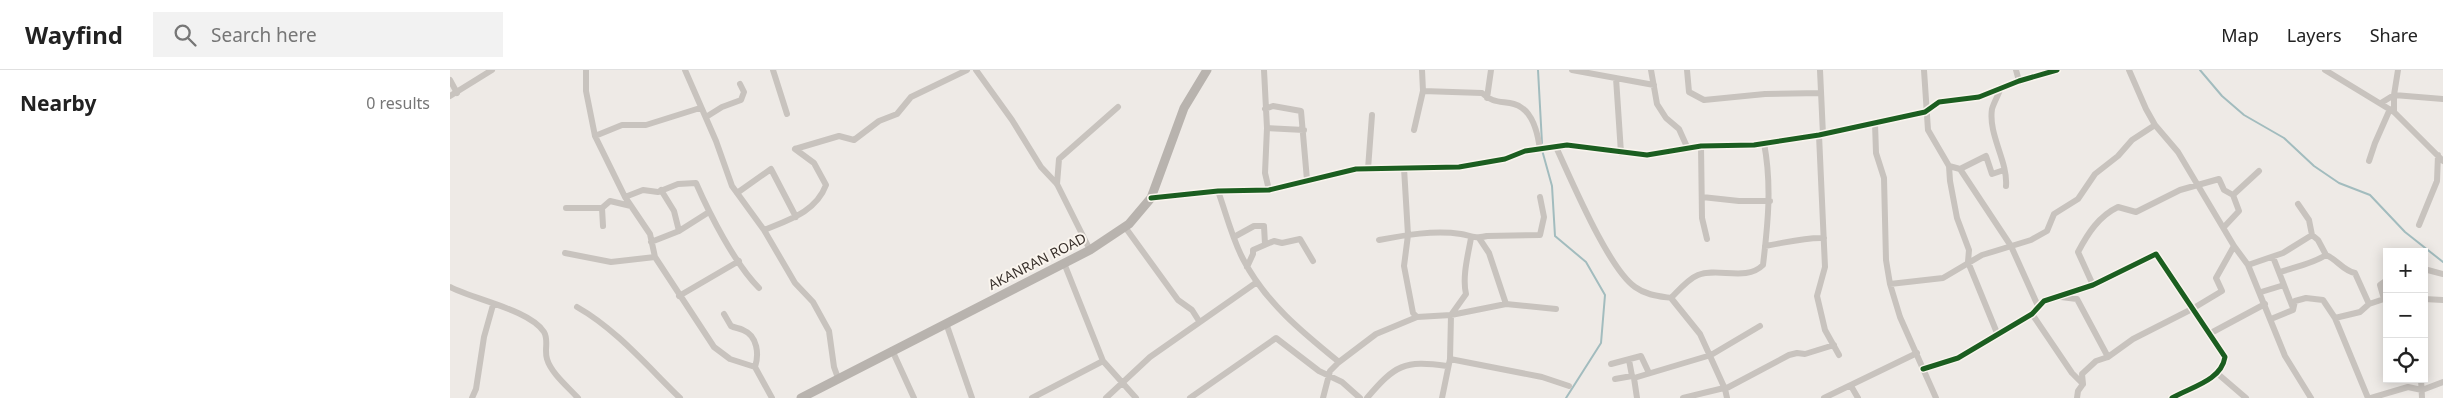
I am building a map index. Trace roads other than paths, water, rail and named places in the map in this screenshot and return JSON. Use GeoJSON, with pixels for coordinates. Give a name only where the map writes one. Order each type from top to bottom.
{"type":"FeatureCollection","features":[{"type":"Feature","properties":{"kind":"main road","name":"AKANRAN ROAD"},"geometry":{"type":"LineString","coordinates":[[801,398],[1090,250],[1125,227],[1151,198],[1184,108],[1207,70]]}},
{"type":"Feature","properties":{"kind":"street"},"geometry":{"type":"LineString","coordinates":[[450,80],[453,94],[492,70]]}},
{"type":"Feature","properties":{"kind":"street"},"geometry":{"type":"LineString","coordinates":[[586,70],[586,91],[595,136],[625,197],[650,234],[655,257],[714,347],[730,359],[755,367]]}},
{"type":"Feature","properties":{"kind":"street"},"geometry":{"type":"LineString","coordinates":[[685,70],[716,141],[725,169],[737,193],[764,230],[795,283],[813,302],[829,331],[834,366],[838,378]]}},
{"type":"Feature","properties":{"kind":"street"},"geometry":{"type":"LineString","coordinates":[[774,70],[787,114]]}},
{"type":"Feature","properties":{"kind":"street"},"geometry":{"type":"LineString","coordinates":[[764,230],[796,217],[814,203],[826,185],[814,163],[795,149],[839,136],[854,140],[880,121],[897,114],[911,97],[967,70]]}},
{"type":"Feature","properties":{"kind":"street"},"geometry":{"type":"LineString","coordinates":[[976,70],[1012,120],[1040,167],[1058,184],[1090,250]]}},
{"type":"Feature","properties":{"kind":"street"},"geometry":{"type":"LineString","coordinates":[[1264,70],[1267,128],[1265,173],[1269,190]]}},
{"type":"Feature","properties":{"kind":"street"},"geometry":{"type":"LineString","coordinates":[[1414,130],[1423,91],[1422,70]]}},
{"type":"Feature","properties":{"kind":"street"},"geometry":{"type":"LineString","coordinates":[[1487,98],[1491,70]]}},
{"type":"Feature","properties":{"kind":"street"},"geometry":{"type":"LineString","coordinates":[[1572,70],[1654,85]]}},
{"type":"Feature","properties":{"kind":"street"},"geometry":{"type":"LineString","coordinates":[[1650,70],[1657,104],[1666,118],[1679,129],[1688,149]]}},
{"type":"Feature","properties":{"kind":"street"},"geometry":{"type":"LineString","coordinates":[[1687,70],[1689,92],[1704,100],[1765,94],[1821,93]]}},
{"type":"Feature","properties":{"kind":"street"},"geometry":{"type":"LineString","coordinates":[[1820,70],[1825,267],[1816,296],[1822,321],[1839,355]]}},
{"type":"Feature","properties":{"kind":"street"},"geometry":{"type":"LineString","coordinates":[[1924,70],[1925,112],[1928,130],[1949,166],[1957,218],[1969,250],[1968,262],[1997,333]]}},
{"type":"Feature","properties":{"kind":"street"},"geometry":{"type":"LineString","coordinates":[[2016,70],[2019,81]]}},
{"type":"Feature","properties":{"kind":"street"},"geometry":{"type":"LineString","coordinates":[[1151,198],[1218,191],[1269,190],[1356,169],[1459,167],[1505,159],[1525,151],[1556,146],[1598,148],[1620,153],[1648,155],[1701,146],[1764,143],[1821,135],[1925,112],[1939,102],[1978,97],[2019,81],[2057,70]]}},
{"type":"Feature","properties":{"kind":"street"},"geometry":{"type":"LineString","coordinates":[[2130,70],[2146,109],[2155,125],[2178,152],[2234,246],[2248,265],[2261,292],[2285,356],[2311,398]]}},
{"type":"Feature","properties":{"kind":"street"},"geometry":{"type":"LineString","coordinates":[[2325,70],[2392,110],[2443,161]]}},
{"type":"Feature","properties":{"kind":"street"},"geometry":{"type":"LineString","coordinates":[[2369,161],[2374,143],[2392,110],[2398,70]]}},
{"type":"Feature","properties":{"kind":"street"},"geometry":{"type":"LineString","coordinates":[[1616,78],[1620,153]]}},
{"type":"Feature","properties":{"kind":"street"},"geometry":{"type":"LineString","coordinates":[[706,117],[722,107],[741,100],[744,92],[740,84]]}},
{"type":"Feature","properties":{"kind":"street"},"geometry":{"type":"LineString","coordinates":[[2002,87],[1992,108],[1992,121],[2004,170],[2007,175],[2006,186]]}},
{"type":"Feature","properties":{"kind":"street"},"geometry":{"type":"LineString","coordinates":[[1423,91],[1482,93],[1487,98],[1500,104],[1514,104],[1526,112],[1537,128],[1543,149]]}},
{"type":"Feature","properties":{"kind":"street"},"geometry":{"type":"LineString","coordinates":[[2381,103],[2394,95],[2443,98]]}},
{"type":"Feature","properties":{"kind":"street"},"geometry":{"type":"LineString","coordinates":[[1265,109],[1273,106],[1301,111],[1307,180]]}},
{"type":"Feature","properties":{"kind":"street"},"geometry":{"type":"LineString","coordinates":[[1058,184],[1059,159],[1118,107]]}},
{"type":"Feature","properties":{"kind":"street"},"geometry":{"type":"LineString","coordinates":[[595,136],[622,125],[646,126],[700,108]]}},
{"type":"Feature","properties":{"kind":"street"},"geometry":{"type":"LineString","coordinates":[[1368,169],[1372,115]]}},
{"type":"Feature","properties":{"kind":"street"},"geometry":{"type":"LineString","coordinates":[[1875,123],[1876,153],[1884,178],[1886,260],[1890,284],[1900,317],[1936,398]]}},
{"type":"Feature","properties":{"kind":"street"},"geometry":{"type":"LineString","coordinates":[[1890,284],[1943,278],[1982,255],[2011,246],[2047,231],[2054,214],[2078,199],[2095,174],[2118,156],[2132,140],[2155,125]]}},
{"type":"Feature","properties":{"kind":"street"},"geometry":{"type":"LineString","coordinates":[[1267,128],[1304,130]]}},
{"type":"Feature","properties":{"kind":"street"},"geometry":{"type":"LineString","coordinates":[[1671,298],[1693,277],[1700,274],[1724,274],[1758,270],[1762,265],[1770,201],[1769,169],[1764,143]]}},
{"type":"Feature","properties":{"kind":"street"},"geometry":{"type":"LineString","coordinates":[[1556,146],[1586,210],[1622,274],[1634,287],[1649,295],[1671,298],[1700,334],[1711,355],[1726,398]]}},
{"type":"Feature","properties":{"kind":"street"},"geometry":{"type":"LineString","coordinates":[[1701,146],[1702,218],[1706,239]]}},
{"type":"Feature","properties":{"kind":"street"},"geometry":{"type":"LineString","coordinates":[[2420,225],[2437,182],[2438,155]]}},
{"type":"Feature","properties":{"kind":"street"},"geometry":{"type":"LineString","coordinates":[[1960,169],[1986,156],[1992,174],[2004,170]]}},
{"type":"Feature","properties":{"kind":"street"},"geometry":{"type":"LineString","coordinates":[[1949,166],[1960,169],[2011,246],[2038,306]]}},
{"type":"Feature","properties":{"kind":"street"},"geometry":{"type":"LineString","coordinates":[[1404,168],[1408,235],[1404,266],[1413,313],[1417,317]]}},
{"type":"Feature","properties":{"kind":"street"},"geometry":{"type":"LineString","coordinates":[[737,193],[771,169],[796,217]]}},
{"type":"Feature","properties":{"kind":"street"},"geometry":{"type":"LineString","coordinates":[[2233,195],[2259,171]]}},
{"type":"Feature","properties":{"kind":"street"},"geometry":{"type":"LineString","coordinates":[[2092,285],[2078,252],[2086,236],[2106,213],[2118,207],[2136,212],[2180,190],[2199,187],[2219,179],[2224,190],[2233,195],[2240,211],[2224,227]]}},
{"type":"Feature","properties":{"kind":"street"},"geometry":{"type":"LineString","coordinates":[[625,197],[643,190],[656,192],[678,184],[696,183],[709,212],[740,261],[747,276],[759,288]]}},
{"type":"Feature","properties":{"kind":"street"},"geometry":{"type":"LineString","coordinates":[[661,190],[674,211],[679,231]]}},
{"type":"Feature","properties":{"kind":"street"},"geometry":{"type":"LineString","coordinates":[[1218,191],[1234,237],[1247,267],[1257,282],[1278,310],[1339,362]]}},
{"type":"Feature","properties":{"kind":"street"},"geometry":{"type":"LineString","coordinates":[[1379,240],[1408,235],[1461,234],[1475,238],[1540,235],[1544,217],[1540,197]]}},
{"type":"Feature","properties":{"kind":"street"},"geometry":{"type":"LineString","coordinates":[[1702,197],[1739,201],[1770,201]]}},
{"type":"Feature","properties":{"kind":"street"},"geometry":{"type":"LineString","coordinates":[[566,208],[602,208],[610,201],[631,206]]}},
{"type":"Feature","properties":{"kind":"street"},"geometry":{"type":"LineString","coordinates":[[2298,204],[2309,220],[2312,236],[2318,240],[2326,255],[2333,258],[2344,270],[2355,273],[2369,304]]}},
{"type":"Feature","properties":{"kind":"street"},"geometry":{"type":"LineString","coordinates":[[602,208],[603,226]]}},
{"type":"Feature","properties":{"kind":"street"},"geometry":{"type":"LineString","coordinates":[[651,242],[679,231],[709,212]]}},
{"type":"Feature","properties":{"kind":"street"},"geometry":{"type":"LineString","coordinates":[[1234,237],[1254,226],[1264,226],[1265,244]]}},
{"type":"Feature","properties":{"kind":"street"},"geometry":{"type":"LineString","coordinates":[[1125,227],[1178,300],[1192,310],[1199,321]]}},
{"type":"Feature","properties":{"kind":"street"},"geometry":{"type":"LineString","coordinates":[[2248,265],[2283,254],[2312,236]]}},
{"type":"Feature","properties":{"kind":"street"},"geometry":{"type":"LineString","coordinates":[[1765,246],[1806,237],[1824,238]]}},
{"type":"Feature","properties":{"kind":"street"},"geometry":{"type":"LineString","coordinates":[[1475,238],[1489,253],[1506,304]]}},
{"type":"Feature","properties":{"kind":"street"},"geometry":{"type":"LineString","coordinates":[[1442,398],[1449,362],[1451,315],[1466,294],[1463,281],[1475,238]]}},
{"type":"Feature","properties":{"kind":"street"},"geometry":{"type":"LineString","coordinates":[[1247,267],[1253,250],[1274,241],[1282,243],[1300,239],[1313,260]]}},
{"type":"Feature","properties":{"kind":"street"},"geometry":{"type":"LineString","coordinates":[[2077,398],[2078,391],[2083,384],[2082,374],[2096,361],[2108,357],[2133,339],[2192,309],[2222,291],[2216,278],[2234,246]]}},
{"type":"Feature","properties":{"kind":"street"},"geometry":{"type":"LineString","coordinates":[[565,253],[611,262],[655,257]]}},
{"type":"Feature","properties":{"kind":"street"},"geometry":{"type":"LineString","coordinates":[[1922,369],[1958,358],[1997,333],[2032,314],[2044,301],[2092,285],[2156,254],[2224,357],[2223,366],[2218,374],[2172,398]]}},
{"type":"Feature","properties":{"kind":"street"},"geometry":{"type":"LineString","coordinates":[[2280,272],[2300,266],[2305,262],[2317,261],[2326,255]]}},
{"type":"Feature","properties":{"kind":"street"},"geometry":{"type":"LineString","coordinates":[[2273,257],[2294,310]]}},
{"type":"Feature","properties":{"kind":"street"},"geometry":{"type":"LineString","coordinates":[[679,296],[740,261]]}},
{"type":"Feature","properties":{"kind":"street"},"geometry":{"type":"LineString","coordinates":[[1064,263],[1103,361],[1136,398]]}},
{"type":"Feature","properties":{"kind":"street"},"geometry":{"type":"LineString","coordinates":[[2428,270],[2443,274]]}},
{"type":"Feature","properties":{"kind":"street"},"geometry":{"type":"LineString","coordinates":[[1106,398],[1150,356],[1257,282]]}},
{"type":"Feature","properties":{"kind":"street"},"geometry":{"type":"LineString","coordinates":[[2383,283],[2380,285],[2383,293]]}},
{"type":"Feature","properties":{"kind":"street"},"geometry":{"type":"LineString","coordinates":[[2261,292],[2284,286]]}},
{"type":"Feature","properties":{"kind":"street"},"geometry":{"type":"LineString","coordinates":[[450,288],[525,315],[543,331],[546,338],[546,357],[549,364],[578,398]]}},
{"type":"Feature","properties":{"kind":"street"},"geometry":{"type":"LineString","coordinates":[[2060,297],[2077,299],[2108,357]]}},
{"type":"Feature","properties":{"kind":"street"},"geometry":{"type":"LineString","coordinates":[[2294,310],[2295,301],[2315,298],[2323,300],[2335,318],[2370,398],[2414,386],[2422,390],[2443,382]]}},
{"type":"Feature","properties":{"kind":"street"},"geometry":{"type":"LineString","coordinates":[[2428,299],[2443,300]]}},
{"type":"Feature","properties":{"kind":"street"},"geometry":{"type":"LineString","coordinates":[[2335,318],[2360,312],[2369,304],[2383,300]]}},
{"type":"Feature","properties":{"kind":"street"},"geometry":{"type":"LineString","coordinates":[[1323,398],[1328,375],[1339,362],[1376,334],[1417,317],[1451,315],[1506,304],[1556,309]]}},
{"type":"Feature","properties":{"kind":"street"},"geometry":{"type":"LineString","coordinates":[[2209,334],[2265,304]]}},
{"type":"Feature","properties":{"kind":"street"},"geometry":{"type":"LineString","coordinates":[[472,398],[476,389],[484,337],[493,305]]}},
{"type":"Feature","properties":{"kind":"street"},"geometry":{"type":"LineString","coordinates":[[577,307],[589,314],[613,334],[680,398]]}},
{"type":"Feature","properties":{"kind":"street"},"geometry":{"type":"LineString","coordinates":[[2272,320],[2294,310]]}},
{"type":"Feature","properties":{"kind":"street"},"geometry":{"type":"LineString","coordinates":[[724,314],[731,326],[744,330],[755,343],[758,352],[755,367],[772,398]]}},
{"type":"Feature","properties":{"kind":"street"},"geometry":{"type":"LineString","coordinates":[[2032,314],[2072,373],[2083,384]]}},
{"type":"Feature","properties":{"kind":"street"},"geometry":{"type":"LineString","coordinates":[[946,323],[972,398]]}},
{"type":"Feature","properties":{"kind":"street"},"geometry":{"type":"LineString","coordinates":[[1615,379],[1633,377],[1711,355],[1760,326]]}},
{"type":"Feature","properties":{"kind":"street"},"geometry":{"type":"LineString","coordinates":[[1190,398],[1276,338],[1328,375],[1342,382],[1360,398]]}},
{"type":"Feature","properties":{"kind":"street"},"geometry":{"type":"LineString","coordinates":[[1683,398],[1724,388],[1789,355],[1805,354],[1834,345]]}},
{"type":"Feature","properties":{"kind":"street"},"geometry":{"type":"LineString","coordinates":[[892,350],[914,398]]}},
{"type":"Feature","properties":{"kind":"street"},"geometry":{"type":"LineString","coordinates":[[1824,398],[1917,353]]}},
{"type":"Feature","properties":{"kind":"street"},"geometry":{"type":"LineString","coordinates":[[1611,364],[1642,356],[1648,373]]}},
{"type":"Feature","properties":{"kind":"street"},"geometry":{"type":"LineString","coordinates":[[1629,360],[1637,398]]}},
{"type":"Feature","properties":{"kind":"street"},"geometry":{"type":"LineString","coordinates":[[1036,397],[1103,361]]}},
{"type":"Feature","properties":{"kind":"street"},"geometry":{"type":"LineString","coordinates":[[1367,398],[1381,381],[1400,367],[1421,362],[1449,362],[1542,378],[1569,386]]}},
{"type":"Feature","properties":{"kind":"street"},"geometry":{"type":"LineString","coordinates":[[2218,374],[2246,398]]}},
{"type":"Feature","properties":{"kind":"street"},"geometry":{"type":"LineString","coordinates":[[2421,383],[2422,398]]}},
{"type":"Feature","properties":{"kind":"street"},"geometry":{"type":"LineString","coordinates":[[1851,386],[1858,398]]}},
{"type":"Feature","properties":{"kind":"waterway"},"geometry":{"type":"LineString","coordinates":[[1538,70],[1542,143]]}},
{"type":"Feature","properties":{"kind":"waterway"},"geometry":{"type":"LineString","coordinates":[[2200,70],[2222,96],[2244,115],[2284,138],[2314,166],[2339,183],[2370,195],[2405,232],[2443,262]]}},
{"type":"Feature","properties":{"kind":"waterway"},"geometry":{"type":"LineString","coordinates":[[1542,150],[1552,186],[1555,236],[1586,262],[1605,295],[1601,343],[1566,398]]}}]}
